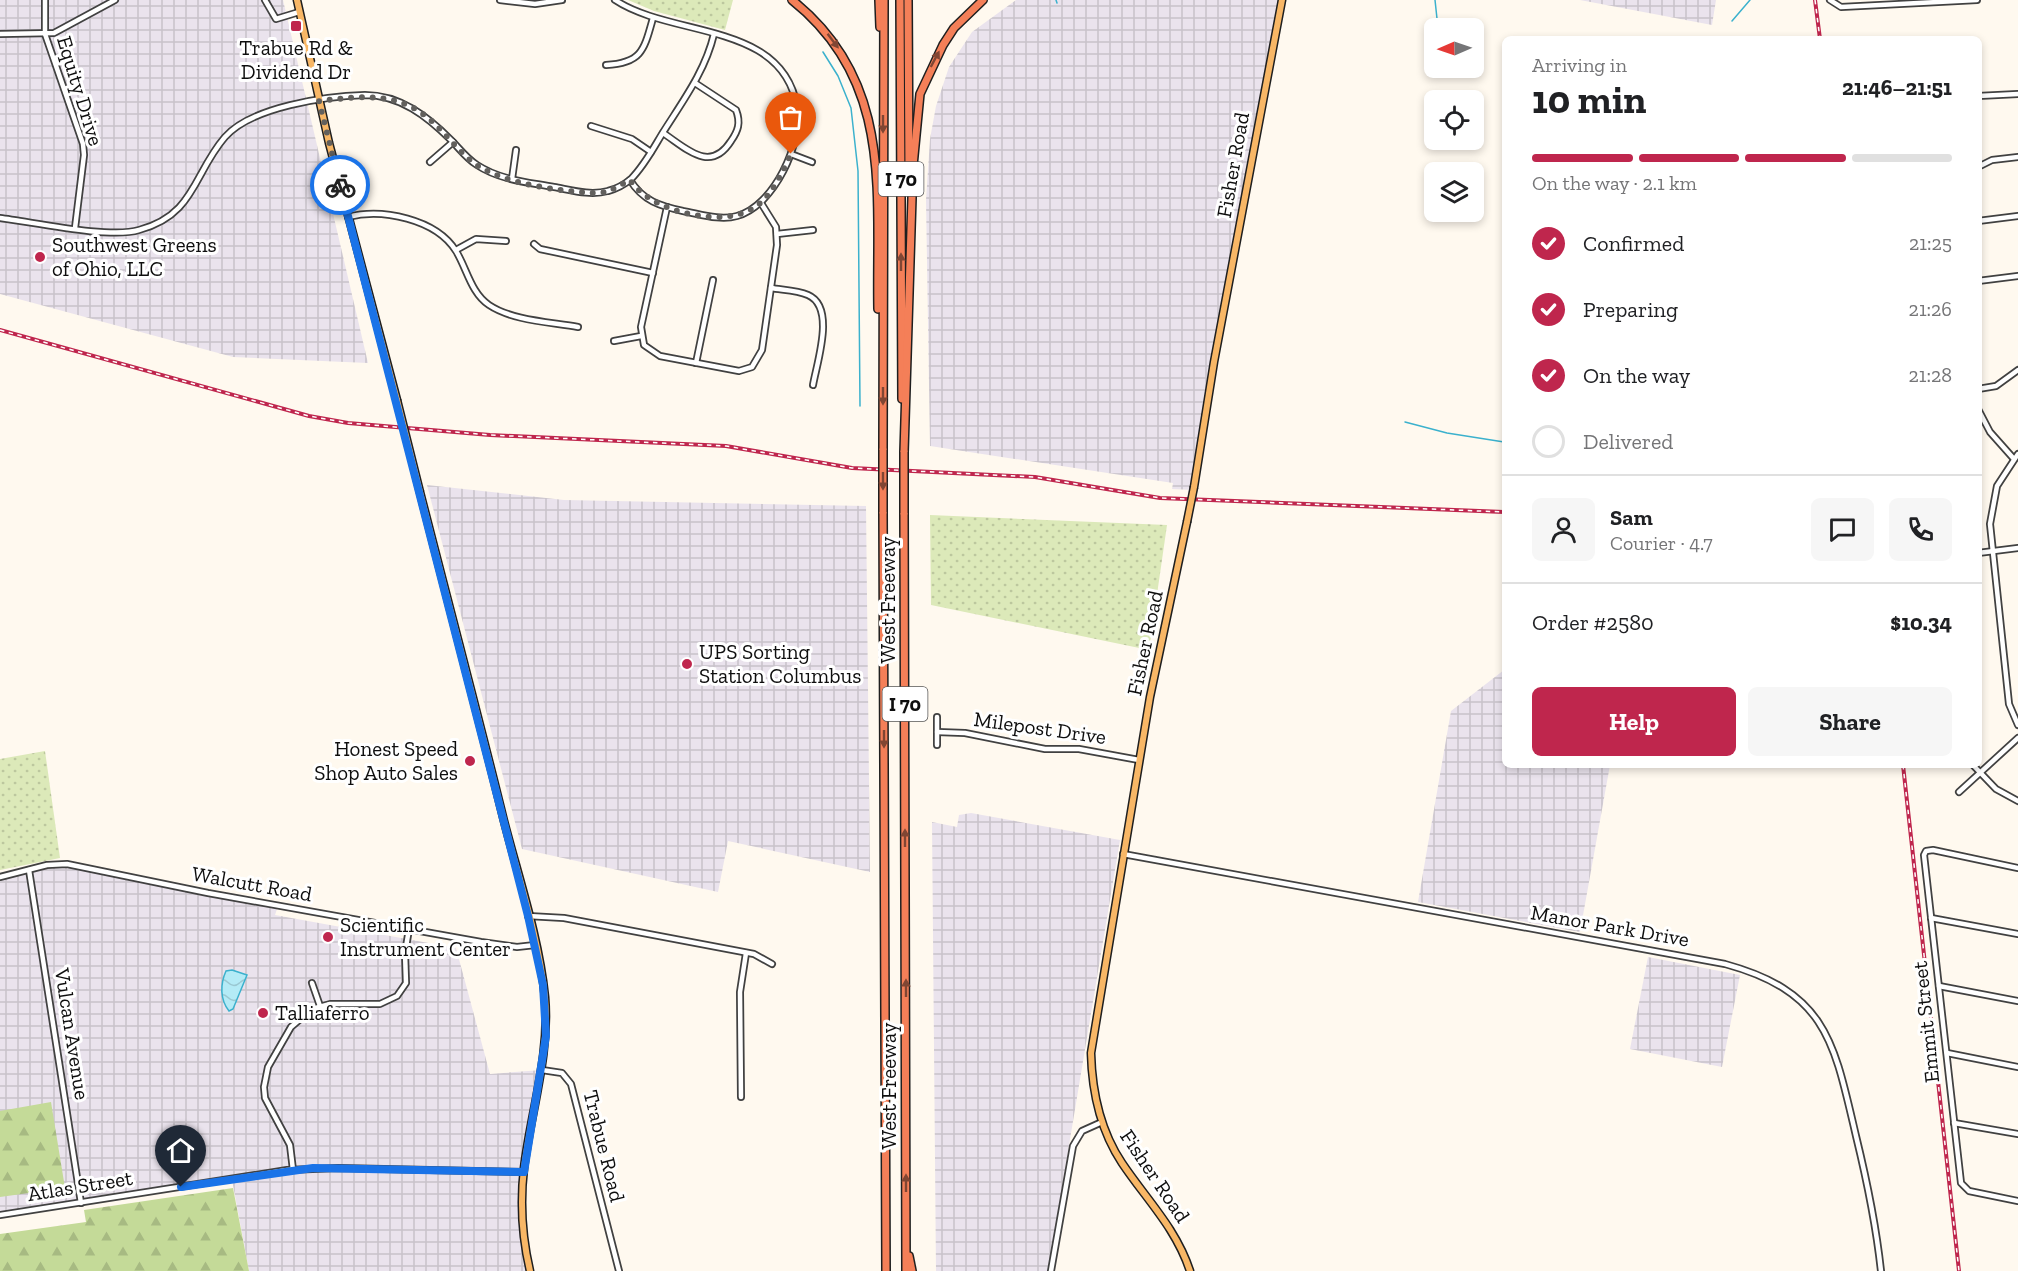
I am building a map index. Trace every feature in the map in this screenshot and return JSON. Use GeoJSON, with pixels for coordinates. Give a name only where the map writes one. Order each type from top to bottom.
{"type":"FeatureCollection","features":[{"type":"Feature","properties":{"kind":"highway"},"geometry":{"type":"LineString","coordinates":[[792,0],[836,44],[858,81],[865,100],[874,148],[878,311],[883,341]]}},
{"type":"Feature","properties":{"kind":"highway"},"geometry":{"type":"LineString","coordinates":[[879,0],[882,16]]}},
{"type":"Feature","properties":{"kind":"highway"},"geometry":{"type":"LineString","coordinates":[[882,16],[884,0]]}},
{"type":"Feature","properties":{"kind":"highway","name":"West Freeway"},"geometry":{"type":"LineString","coordinates":[[900,0],[904,16],[901,382],[904,452],[906,1271]]}},
{"type":"Feature","properties":{"kind":"highway"},"geometry":{"type":"LineString","coordinates":[[908,0],[904,16],[910,261]]}},
{"type":"Feature","properties":{"kind":"highway"},"geometry":{"type":"LineString","coordinates":[[904,452],[915,133],[920,94],[943,45],[954,28],[983,0]]}},
{"type":"Feature","properties":{"kind":"highway","name":"West Freeway"},"geometry":{"type":"LineString","coordinates":[[882,16],[884,822],[880,866],[884,1271]]}},
{"type":"Feature","properties":{"kind":"highway"},"geometry":{"type":"LineString","coordinates":[[906,1242],[912,1271]]}},
{"type":"Feature","properties":{"kind":"main road"},"geometry":{"type":"LineString","coordinates":[[297,0],[348,217],[397,400],[535,945],[546,1011],[542,1070],[524,1172],[522,1224],[530,1271]]}},
{"type":"Feature","properties":{"kind":"main road","name":"Fisher Road"},"geometry":{"type":"LineString","coordinates":[[1190,1271],[1169,1225],[1121,1161],[1102,1122],[1093,1088],[1092,1043],[1139,760],[1194,487],[1214,362],[1282,0]]}},
{"type":"Feature","properties":{"kind":"street","name":"Equity Drive"},"geometry":{"type":"LineString","coordinates":[[45,0],[45,34],[83,144],[84,155],[75,228]]}},
{"type":"Feature","properties":{"kind":"street"},"geometry":{"type":"LineString","coordinates":[[0,34],[45,34],[72,24],[115,0]]}},
{"type":"Feature","properties":{"kind":"street"},"geometry":{"type":"LineString","coordinates":[[265,0],[276,19],[300,12]]}},
{"type":"Feature","properties":{"kind":"street"},"geometry":{"type":"LineString","coordinates":[[500,0],[535,4],[562,0]]}},
{"type":"Feature","properties":{"kind":"street"},"geometry":{"type":"LineString","coordinates":[[615,0],[654,18],[714,34],[757,49],[783,74],[797,107],[797,132],[791,154],[760,203],[745,213],[730,218],[667,207],[645,197],[630,180]]}},
{"type":"Feature","properties":{"kind":"street"},"geometry":{"type":"LineString","coordinates":[[1830,0],[1835,6],[1977,0]]}},
{"type":"Feature","properties":{"kind":"street"},"geometry":{"type":"LineString","coordinates":[[606,65],[621,64],[635,59],[645,47],[654,18]]}},
{"type":"Feature","properties":{"kind":"street"},"geometry":{"type":"LineString","coordinates":[[0,218],[75,228],[129,232],[158,224],[186,201],[216,149],[234,129],[263,113],[319,101],[365,95],[397,101],[429,118],[479,166],[493,174],[593,193],[607,192],[630,180],[651,152],[695,83],[707,59],[714,34]]}},
{"type":"Feature","properties":{"kind":"street"},"geometry":{"type":"LineString","coordinates":[[663,133],[699,156],[708,158],[724,151],[732,139],[739,125],[736,110],[695,83]]}},
{"type":"Feature","properties":{"kind":"street"},"geometry":{"type":"LineString","coordinates":[[1982,96],[2018,94]]}},
{"type":"Feature","properties":{"kind":"street"},"geometry":{"type":"LineString","coordinates":[[591,126],[632,140],[651,152]]}},
{"type":"Feature","properties":{"kind":"street"},"geometry":{"type":"LineString","coordinates":[[430,162],[453,142]]}},
{"type":"Feature","properties":{"kind":"street"},"geometry":{"type":"LineString","coordinates":[[512,179],[516,150]]}},
{"type":"Feature","properties":{"kind":"street"},"geometry":{"type":"LineString","coordinates":[[791,154],[812,162]]}},
{"type":"Feature","properties":{"kind":"street"},"geometry":{"type":"LineString","coordinates":[[1982,165],[1992,160],[2018,157]]}},
{"type":"Feature","properties":{"kind":"street"},"geometry":{"type":"LineString","coordinates":[[667,207],[641,336],[651,352],[696,363],[740,370],[757,362],[762,350],[771,288],[777,234],[772,219],[760,203]]}},
{"type":"Feature","properties":{"kind":"street"},"geometry":{"type":"LineString","coordinates":[[348,217],[378,212],[397,216],[438,233],[456,250],[478,294],[487,304],[509,313],[578,327]]}},
{"type":"Feature","properties":{"kind":"street"},"geometry":{"type":"LineString","coordinates":[[1982,220],[2018,216]]}},
{"type":"Feature","properties":{"kind":"street"},"geometry":{"type":"LineString","coordinates":[[777,234],[813,230]]}},
{"type":"Feature","properties":{"kind":"street"},"geometry":{"type":"LineString","coordinates":[[456,250],[476,239],[506,240]]}},
{"type":"Feature","properties":{"kind":"street"},"geometry":{"type":"LineString","coordinates":[[534,244],[540,249],[653,273]]}},
{"type":"Feature","properties":{"kind":"street"},"geometry":{"type":"LineString","coordinates":[[1982,280],[2018,276]]}},
{"type":"Feature","properties":{"kind":"street"},"geometry":{"type":"LineString","coordinates":[[696,363],[713,280]]}},
{"type":"Feature","properties":{"kind":"street"},"geometry":{"type":"LineString","coordinates":[[771,288],[808,295],[822,310],[824,324],[813,385]]}},
{"type":"Feature","properties":{"kind":"street"},"geometry":{"type":"LineString","coordinates":[[614,341],[641,336]]}},
{"type":"Feature","properties":{"kind":"street"},"geometry":{"type":"LineString","coordinates":[[1982,388],[1996,386],[2018,370]]}},
{"type":"Feature","properties":{"kind":"street"},"geometry":{"type":"LineString","coordinates":[[1982,417],[1990,432],[2014,459]]}},
{"type":"Feature","properties":{"kind":"street"},"geometry":{"type":"LineString","coordinates":[[2018,454],[1994,494],[1990,515],[2009,704],[2018,725]]}},
{"type":"Feature","properties":{"kind":"street"},"geometry":{"type":"LineString","coordinates":[[1982,552],[2018,548]]}},
{"type":"Feature","properties":{"kind":"street"},"geometry":{"type":"LineString","coordinates":[[937,717],[937,745]]}},
{"type":"Feature","properties":{"kind":"street","name":"Milepost Drive"},"geometry":{"type":"LineString","coordinates":[[937,732],[965,733],[1046,749],[1079,749],[1139,760]]}},
{"type":"Feature","properties":{"kind":"street"},"geometry":{"type":"LineString","coordinates":[[1959,792],[2018,738]]}},
{"type":"Feature","properties":{"kind":"street"},"geometry":{"type":"LineString","coordinates":[[1975,768],[1996,789],[2018,801]]}},
{"type":"Feature","properties":{"kind":"street","name":"Emmit Street"},"geometry":{"type":"LineString","coordinates":[[2018,868],[1933,850],[1926,851],[1924,858],[1959,1177],[1965,1188],[2018,1201]]}},
{"type":"Feature","properties":{"kind":"street","name":"Manor Park Drive"},"geometry":{"type":"LineString","coordinates":[[1124,854],[1725,964],[1760,974],[1774,981],[1809,1010],[1834,1050],[1871,1202],[1881,1271]]}},
{"type":"Feature","properties":{"kind":"street","name":"Walcutt Road"},"geometry":{"type":"LineString","coordinates":[[0,877],[68,864],[208,893],[409,929],[517,947],[535,945]]}},
{"type":"Feature","properties":{"kind":"street","name":"Vulcan Avenue"},"geometry":{"type":"LineString","coordinates":[[29,870],[81,1203]]}},
{"type":"Feature","properties":{"kind":"street"},"geometry":{"type":"LineString","coordinates":[[528,916],[564,918],[762,956],[772,964]]}},
{"type":"Feature","properties":{"kind":"street"},"geometry":{"type":"LineString","coordinates":[[1931,918],[2018,934]]}},
{"type":"Feature","properties":{"kind":"street"},"geometry":{"type":"LineString","coordinates":[[293,1170],[290,1144],[265,1098],[265,1077],[291,1027],[299,1017],[320,1006],[380,1004],[397,996],[406,983],[405,953],[409,929]]}},
{"type":"Feature","properties":{"kind":"street"},"geometry":{"type":"LineString","coordinates":[[741,1098],[740,992],[746,953]]}},
{"type":"Feature","properties":{"kind":"street"},"geometry":{"type":"LineString","coordinates":[[312,983],[320,1006]]}},
{"type":"Feature","properties":{"kind":"street"},"geometry":{"type":"LineString","coordinates":[[1938,986],[2018,1001]]}},
{"type":"Feature","properties":{"kind":"street"},"geometry":{"type":"LineString","coordinates":[[1947,1053],[2018,1067]]}},
{"type":"Feature","properties":{"kind":"street","name":"Trabue Road"},"geometry":{"type":"LineString","coordinates":[[542,1070],[562,1073],[571,1084],[619,1271]]}},
{"type":"Feature","properties":{"kind":"street"},"geometry":{"type":"LineString","coordinates":[[1051,1271],[1072,1146],[1082,1131],[1102,1122]]}},
{"type":"Feature","properties":{"kind":"street"},"geometry":{"type":"LineString","coordinates":[[1954,1123],[2018,1134]]}},
{"type":"Feature","properties":{"kind":"street","name":"Atlas Street"},"geometry":{"type":"LineString","coordinates":[[0,1215],[293,1170],[524,1172]]}},
{"type":"Feature","properties":{"kind":"shaded area"},"geometry":{"type":"Polygon","coordinates":[[[0,0],[283,0],[368,363],[233,357],[0,294],[0,0]]]}},
{"type":"Feature","properties":{"kind":"shaded area"},"geometry":{"type":"Polygon","coordinates":[[[1016,0],[1282,0],[1193,490],[1172,489],[1173,483],[930,446],[926,200],[930,139],[936,106],[949,67],[972,32],[1016,0]]]}},
{"type":"Feature","properties":{"kind":"shaded area"},"geometry":{"type":"Polygon","coordinates":[[[1580,0],[1716,0],[1712,25],[1580,0]]]}},
{"type":"Feature","properties":{"kind":"shaded area"},"geometry":{"type":"Polygon","coordinates":[[[427,485],[564,500],[866,506],[870,872],[728,841],[718,892],[522,849],[427,485]]]}},
{"type":"Feature","properties":{"kind":"shaded area"},"geometry":{"type":"Polygon","coordinates":[[[1502,672],[1502,768],[1609,768],[1580,932],[1418,902],[1451,711],[1502,672]]]}},
{"type":"Feature","properties":{"kind":"shaded area"},"geometry":{"type":"Polygon","coordinates":[[[971,813],[1120,840],[1048,1271],[936,1271],[932,822],[957,827],[959,815],[971,813]]]}},
{"type":"Feature","properties":{"kind":"shaded area"},"geometry":{"type":"Polygon","coordinates":[[[61,864],[278,906],[275,915],[456,948],[490,1074],[542,1070],[522,1198],[530,1271],[249,1271],[232,1180],[0,1215],[0,877],[61,864]]]}},
{"type":"Feature","properties":{"kind":"shaded area"},"geometry":{"type":"Polygon","coordinates":[[[1648,957],[1740,975],[1722,1067],[1630,1049],[1648,957]]]}},
{"type":"Feature","properties":{"kind":"green space"},"geometry":{"type":"Polygon","coordinates":[[[628,0],[733,0],[725,30],[654,11],[628,0]]]}},
{"type":"Feature","properties":{"kind":"green space"},"geometry":{"type":"Polygon","coordinates":[[[930,515],[1167,525],[1149,650],[931,605],[930,515]]]}},
{"type":"Feature","properties":{"kind":"green space"},"geometry":{"type":"Polygon","coordinates":[[[45,751],[60,858],[0,870],[0,759],[45,751]]]}},
{"type":"Feature","properties":{"kind":"green space"},"geometry":{"type":"Polygon","coordinates":[[[51,1102],[65,1188],[0,1197],[0,1111],[51,1102]]]}},
{"type":"Feature","properties":{"kind":"green space"},"geometry":{"type":"Polygon","coordinates":[[[233,1188],[249,1271],[0,1271],[0,1234],[86,1222],[84,1210],[233,1188]]]}},
{"type":"Feature","properties":{"kind":"water"},"geometry":{"type":"Polygon","coordinates":[[[232,970],[247,975],[233,1009],[229,1011],[224,1002],[222,986],[226,971],[232,970]]]}},
{"type":"Feature","properties":{"kind":"waterway"},"geometry":{"type":"LineString","coordinates":[[1435,0],[1437,18]]}},
{"type":"Feature","properties":{"kind":"waterway"},"geometry":{"type":"LineString","coordinates":[[1732,21],[1750,0]]}},
{"type":"Feature","properties":{"kind":"waterway"},"geometry":{"type":"LineString","coordinates":[[823,52],[838,76],[851,108],[858,171],[860,406]]}},
{"type":"Feature","properties":{"kind":"waterway"},"geometry":{"type":"LineString","coordinates":[[1405,422],[1447,433],[1502,442]]}},
{"type":"Feature","properties":{"kind":"railway"},"geometry":{"type":"LineString","coordinates":[[1815,0],[1820,36]]}},
{"type":"Feature","properties":{"kind":"railway"},"geometry":{"type":"LineString","coordinates":[[0,330],[309,416],[348,423],[490,435],[726,446],[852,468],[1035,477],[1160,498],[1502,512]]}},
{"type":"Feature","properties":{"kind":"railway"},"geometry":{"type":"LineString","coordinates":[[1903,768],[1959,1271]]}},
{"type":"Feature","properties":{"kind":"way so far"},"geometry":{"type":"LineString","coordinates":[[340,185],[319,101],[365,95],[397,101],[429,118],[469,160],[493,174],[513,180],[593,193],[607,192],[630,180],[645,197],[657,205],[721,218],[730,218],[745,213],[760,203],[769,193],[791,154]]}},
{"type":"Feature","properties":{"kind":"place","name":"Trabue Rd & Dividend Dr"},"geometry":{"type":"Point","coordinates":[296,26]}},
{"type":"Feature","properties":{"kind":"place","name":"Southwest Greens of Ohio, LLC"},"geometry":{"type":"Point","coordinates":[40,257]}},
{"type":"Feature","properties":{"kind":"place","name":"UPS Sorting Station Columbus"},"geometry":{"type":"Point","coordinates":[687,664]}},
{"type":"Feature","properties":{"kind":"place","name":"Honest Speed Shop Auto Sales"},"geometry":{"type":"Point","coordinates":[470,761]}},
{"type":"Feature","properties":{"kind":"place","name":"Scientific Instrument Center"},"geometry":{"type":"Point","coordinates":[328,937]}},
{"type":"Feature","properties":{"kind":"place","name":"Talliaferro"},"geometry":{"type":"Point","coordinates":[263,1013]}},
{"type":"Feature","properties":{"kind":"route"},"geometry":{"type":"LineString","coordinates":[[181,1187],[313,1168],[524,1172],[543,1060],[546,1011],[541,971],[464,660],[340,185]]}}]}
